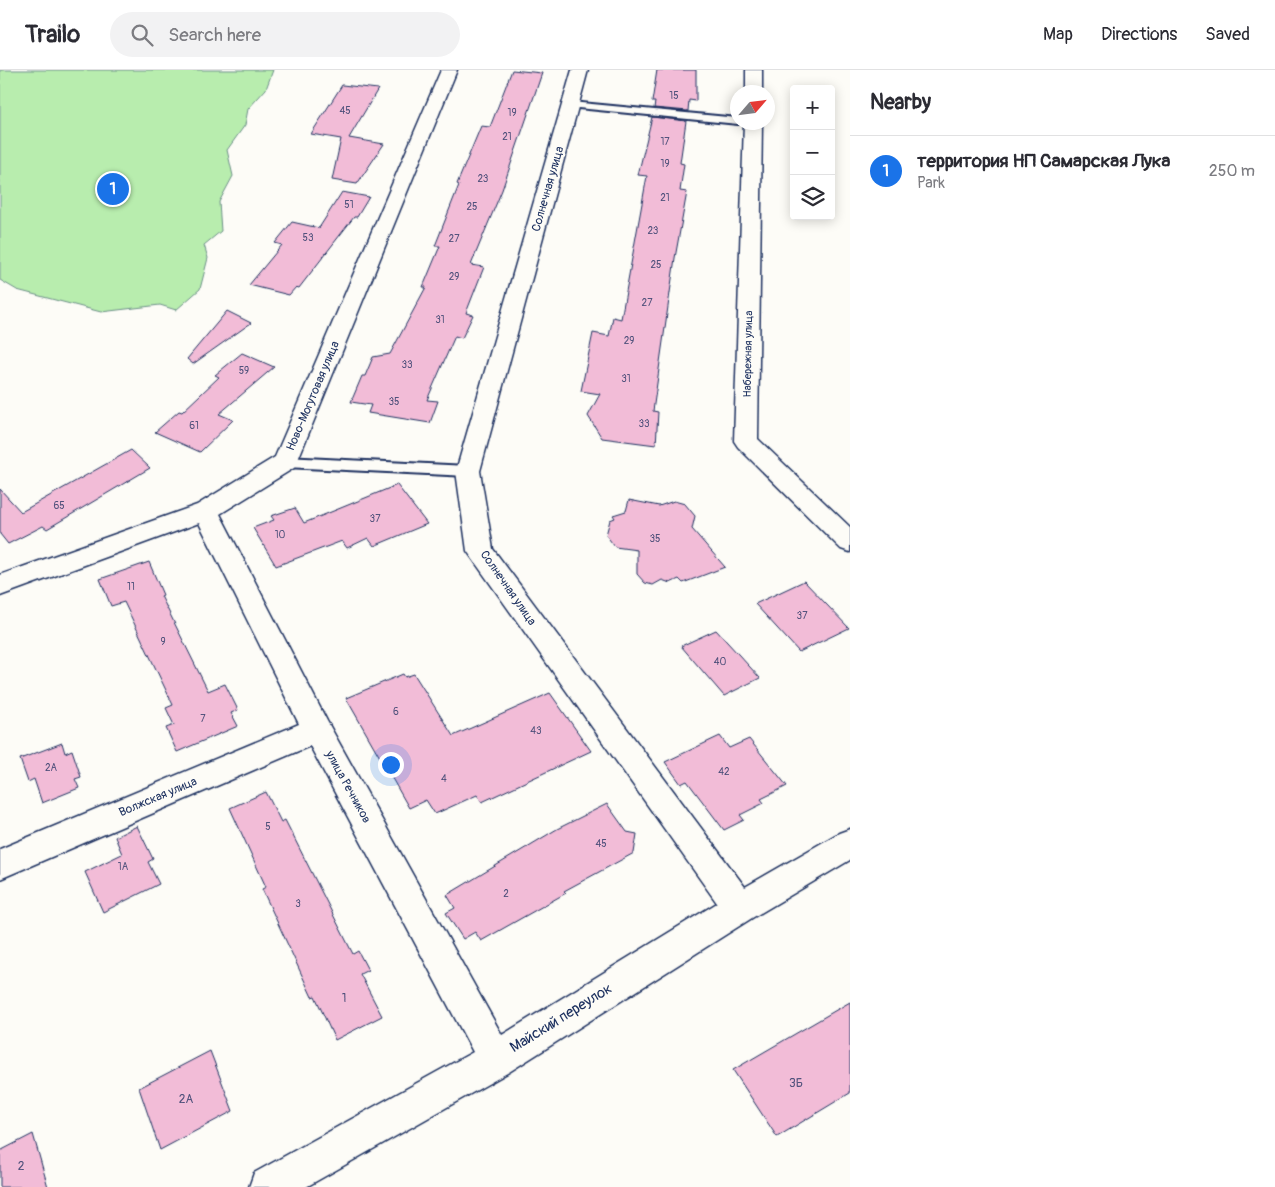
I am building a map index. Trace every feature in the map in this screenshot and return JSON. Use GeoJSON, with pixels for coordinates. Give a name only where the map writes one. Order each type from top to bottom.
{"type":"FeatureCollection","features":[{"type":"Feature","properties":{"kind":"street","name":"Ново-Могутовая улица"},"geometry":{"type":"LineString","coordinates":[[0,586],[206,511],[285,462],[450,70]]}},
{"type":"Feature","properties":{"kind":"street","name":"Солнечная улица"},"geometry":{"type":"LineString","coordinates":[[580,70],[468,472],[480,551],[740,907]]}},
{"type":"Feature","properties":{"kind":"street"},"geometry":{"type":"LineString","coordinates":[[754,70],[754,85]]}},
{"type":"Feature","properties":{"kind":"street","name":"Набережная улица"},"geometry":{"type":"LineString","coordinates":[[753,130],[746,440],[850,542]]}},
{"type":"Feature","properties":{"kind":"street","name":"улица Речников"},"geometry":{"type":"LineString","coordinates":[[206,511],[317,730],[496,1059]]}},
{"type":"Feature","properties":{"kind":"street","name":"Волжская улица"},"geometry":{"type":"LineString","coordinates":[[0,864],[317,730]]}},
{"type":"Feature","properties":{"kind":"street","name":"Майский переулок"},"geometry":{"type":"LineString","coordinates":[[268,1187],[496,1059],[740,907],[850,844]]}},
{"type":"Feature","properties":{"kind":"lane"},"geometry":{"type":"LineString","coordinates":[[571,105],[730,121]]}},
{"type":"Feature","properties":{"kind":"lane"},"geometry":{"type":"LineString","coordinates":[[285,462],[468,472]]}},
{"type":"Feature","properties":{"kind":"green space"},"geometry":{"type":"Polygon","coordinates":[[[0,70],[273,70],[266,89],[248,109],[245,125],[227,150],[233,176],[219,202],[221,231],[204,245],[208,258],[200,289],[176,310],[160,305],[101,312],[17,290],[0,280],[0,70]]]}},
{"type":"Feature","properties":{"kind":"building"},"geometry":{"type":"Polygon","coordinates":[[[512,70],[542,73],[502,190],[471,265],[484,267],[466,313],[473,315],[462,338],[455,336],[427,400],[438,401],[430,423],[368,413],[371,405],[351,402],[362,376],[365,376],[373,357],[390,354],[426,287],[423,287],[440,246],[435,246],[459,185],[457,184],[481,126],[490,127],[512,70]]]}},
{"type":"Feature","properties":{"kind":"building"},"geometry":{"type":"Polygon","coordinates":[[[657,70],[696,70],[696,101],[689,100],[688,111],[654,108],[655,102],[652,102],[657,70]]]}},
{"type":"Feature","properties":{"kind":"building"},"geometry":{"type":"Polygon","coordinates":[[[342,85],[378,89],[349,138],[384,144],[357,184],[332,180],[341,139],[311,134],[342,85]]]}},
{"type":"Feature","properties":{"kind":"building"},"geometry":{"type":"Polygon","coordinates":[[[652,117],[686,121],[680,163],[684,164],[680,191],[687,192],[675,258],[653,411],[658,412],[656,445],[602,438],[588,416],[600,394],[581,391],[593,333],[609,336],[613,317],[621,319],[647,176],[638,175],[652,117]]]}},
{"type":"Feature","properties":{"kind":"building"},"geometry":{"type":"Polygon","coordinates":[[[342,192],[369,197],[357,217],[354,217],[299,288],[296,287],[289,295],[249,285],[282,245],[275,243],[292,222],[319,228],[342,192]]]}},
{"type":"Feature","properties":{"kind":"building"},"geometry":{"type":"Polygon","coordinates":[[[227,311],[251,323],[193,364],[187,359],[227,311]]]}},
{"type":"Feature","properties":{"kind":"building"},"geometry":{"type":"Polygon","coordinates":[[[242,353],[274,367],[219,414],[233,420],[200,452],[155,432],[179,411],[182,412],[219,377],[215,375],[242,353]]]}},
{"type":"Feature","properties":{"kind":"building"},"geometry":{"type":"Polygon","coordinates":[[[131,450],[150,468],[47,529],[43,526],[8,544],[0,534],[0,489],[21,512],[131,450]]]}},
{"type":"Feature","properties":{"kind":"building"},"geometry":{"type":"Polygon","coordinates":[[[397,485],[427,524],[374,546],[368,538],[347,548],[342,541],[276,566],[253,528],[274,520],[271,516],[295,508],[304,523],[397,485]]]}},
{"type":"Feature","properties":{"kind":"building"},"geometry":{"type":"Polygon","coordinates":[[[629,500],[659,506],[674,501],[685,504],[695,516],[692,529],[725,567],[683,583],[679,579],[670,583],[662,580],[653,585],[645,583],[637,574],[637,550],[615,547],[606,535],[610,520],[615,518],[613,515],[626,511],[629,500]]]}},
{"type":"Feature","properties":{"kind":"building"},"geometry":{"type":"Polygon","coordinates":[[[149,562],[163,595],[161,596],[208,691],[225,684],[238,710],[231,713],[238,726],[177,752],[166,728],[174,725],[166,708],[173,705],[124,602],[111,606],[100,579],[149,562]]]}},
{"type":"Feature","properties":{"kind":"building"},"geometry":{"type":"Polygon","coordinates":[[[804,581],[849,628],[799,652],[755,604],[804,581]]]}},
{"type":"Feature","properties":{"kind":"building"},"geometry":{"type":"Polygon","coordinates":[[[716,630],[760,678],[724,696],[681,646],[716,630]]]}},
{"type":"Feature","properties":{"kind":"building"},"geometry":{"type":"Polygon","coordinates":[[[403,674],[405,677],[414,674],[453,736],[550,693],[591,751],[482,802],[477,795],[435,814],[426,800],[409,808],[346,698],[403,674]]]}},
{"type":"Feature","properties":{"kind":"building"},"geometry":{"type":"Polygon","coordinates":[[[720,736],[729,748],[749,739],[787,786],[761,799],[764,803],[740,815],[744,820],[724,830],[687,781],[681,784],[665,762],[720,736]]]}},
{"type":"Feature","properties":{"kind":"building"},"geometry":{"type":"Polygon","coordinates":[[[62,743],[65,753],[72,750],[81,777],[75,779],[79,788],[42,803],[34,779],[28,782],[20,759],[62,743]]]}},
{"type":"Feature","properties":{"kind":"building"},"geometry":{"type":"Polygon","coordinates":[[[266,792],[281,822],[285,820],[353,954],[358,951],[368,970],[360,974],[382,1016],[335,1040],[315,996],[312,997],[262,889],[266,887],[230,808],[266,792]]]}},
{"type":"Feature","properties":{"kind":"building"},"geometry":{"type":"Polygon","coordinates":[[[607,804],[627,832],[637,834],[634,853],[564,891],[566,893],[481,941],[475,932],[463,939],[446,913],[455,908],[447,895],[557,829],[607,804]]]}},
{"type":"Feature","properties":{"kind":"building"},"geometry":{"type":"Polygon","coordinates":[[[137,826],[153,859],[148,862],[159,884],[103,912],[85,872],[122,854],[115,837],[137,826]]]}},
{"type":"Feature","properties":{"kind":"building"},"geometry":{"type":"Polygon","coordinates":[[[850,1002],[850,1093],[777,1137],[733,1070],[850,1002]]]}},
{"type":"Feature","properties":{"kind":"building"},"geometry":{"type":"Polygon","coordinates":[[[210,1051],[233,1111],[160,1150],[139,1088],[210,1051]]]}},
{"type":"Feature","properties":{"kind":"building"},"geometry":{"type":"Polygon","coordinates":[[[33,1134],[48,1187],[0,1187],[0,1151],[33,1134]]]}},
{"type":"Feature","properties":{"kind":"place","name":"территория НП Самарская Лука"},"geometry":{"type":"Point","coordinates":[113,189]}}]}
